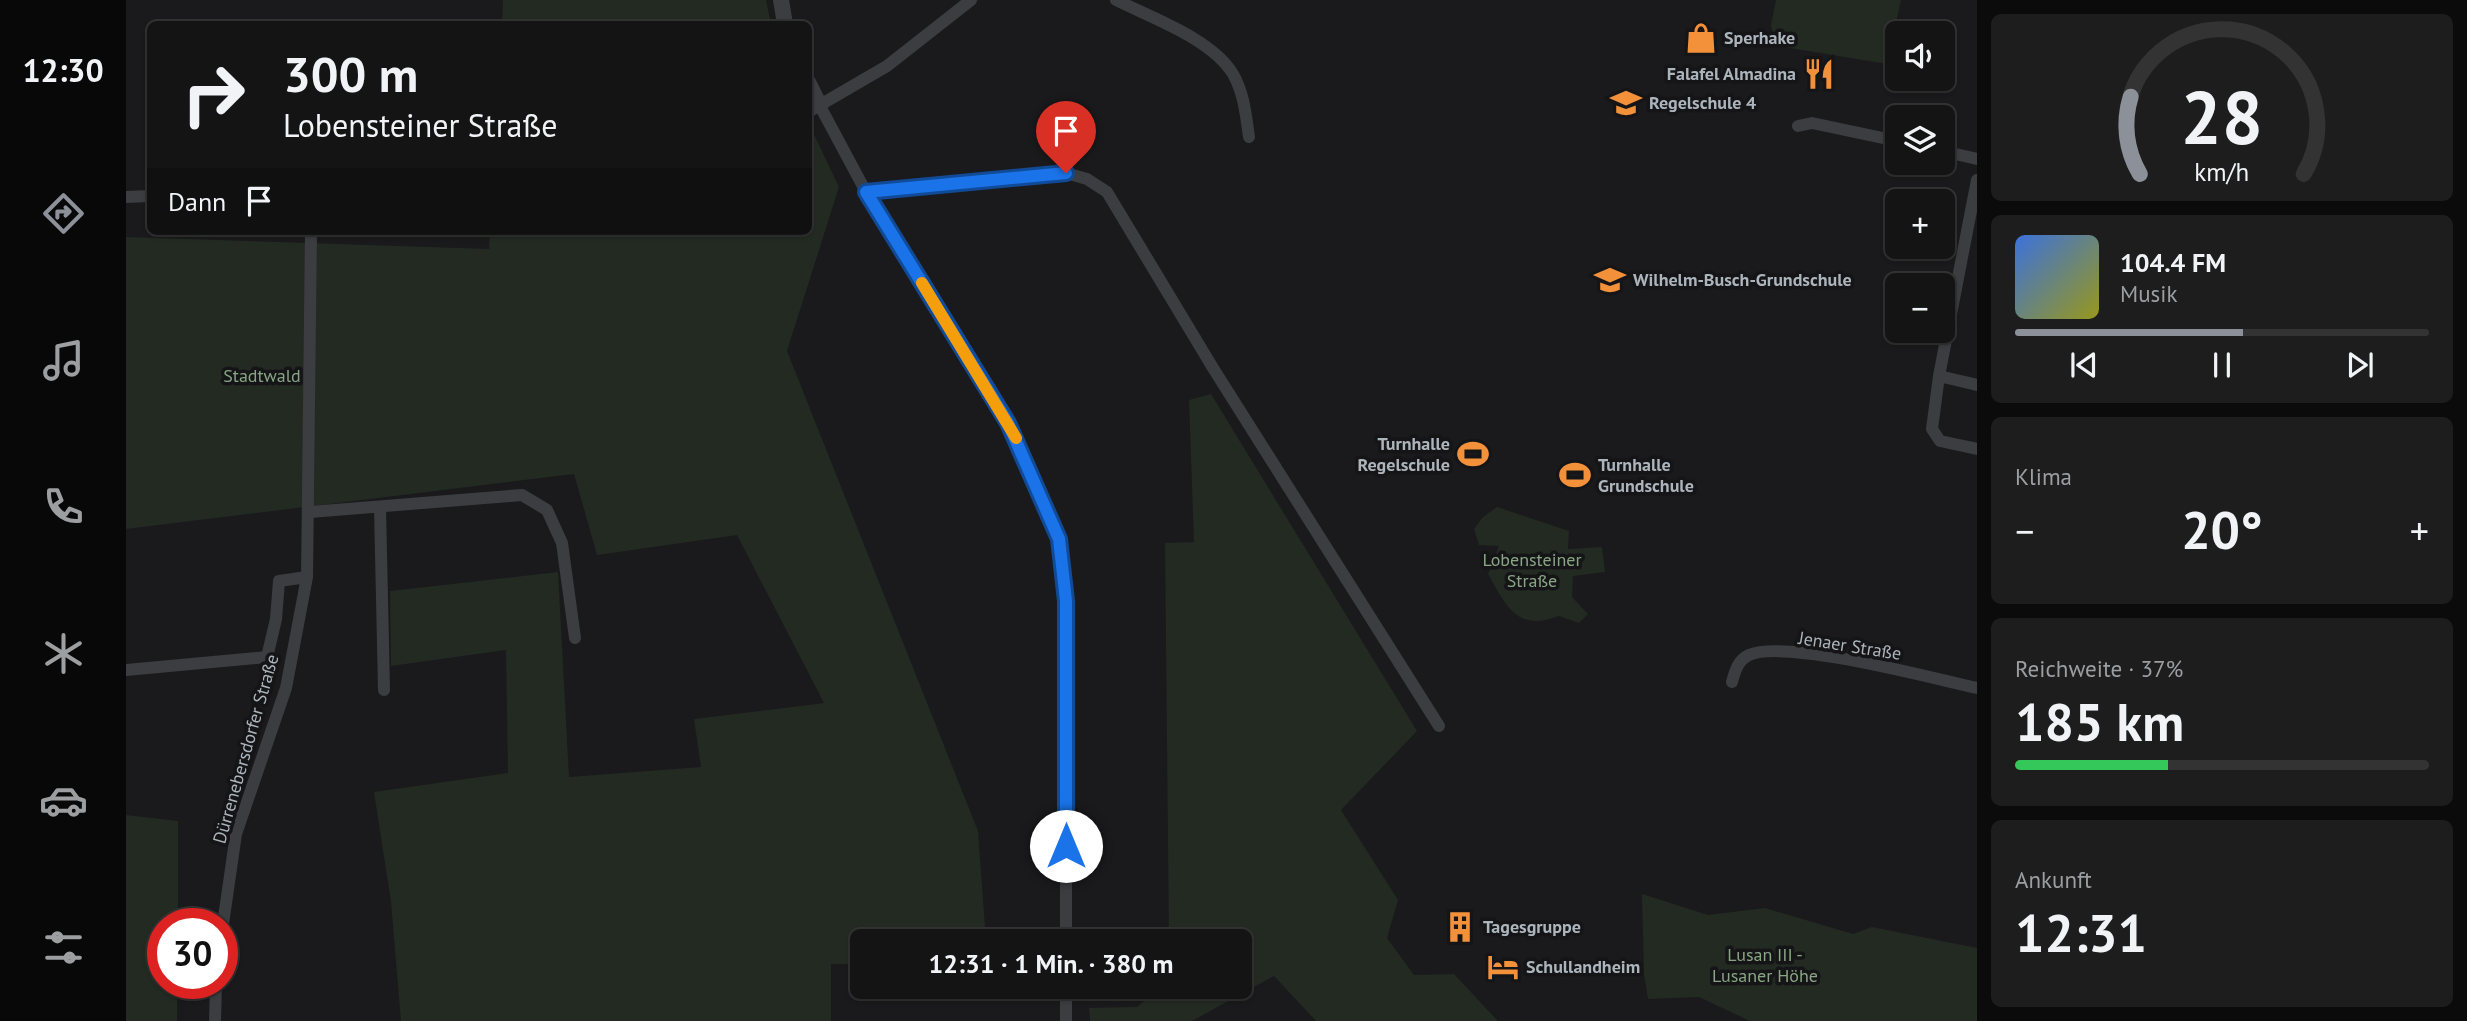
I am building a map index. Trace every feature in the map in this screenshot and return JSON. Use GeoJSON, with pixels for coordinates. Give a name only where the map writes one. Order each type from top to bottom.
{"type":"FeatureCollection","features":[{"type":"Feature","properties":{"kind":"street"},"geometry":{"type":"LineString","coordinates":[[781,0],[784,21]]}},
{"type":"Feature","properties":{"kind":"street"},"geometry":{"type":"LineString","coordinates":[[971,0],[887,66],[814,109],[1008,423],[1059,539],[1066,601],[1066,929]]}},
{"type":"Feature","properties":{"kind":"street"},"geometry":{"type":"LineString","coordinates":[[1116,0],[1212,49],[1233,74],[1244,103],[1249,136]]}},
{"type":"Feature","properties":{"kind":"street"},"geometry":{"type":"LineString","coordinates":[[1798,126],[1812,123],[1885,138]]}},
{"type":"Feature","properties":{"kind":"street"},"geometry":{"type":"LineString","coordinates":[[1955,154],[1977,159]]}},
{"type":"Feature","properties":{"kind":"street"},"geometry":{"type":"LineString","coordinates":[[866,192],[1066,173],[1087,179],[1107,192],[1213,368],[1439,726]]}},
{"type":"Feature","properties":{"kind":"street"},"geometry":{"type":"LineString","coordinates":[[1977,180],[1939,376],[1932,429],[1940,441],[1977,449]]}},
{"type":"Feature","properties":{"kind":"street"},"geometry":{"type":"LineString","coordinates":[[126,197],[147,196]]}},
{"type":"Feature","properties":{"kind":"street","name":"Dürrenebersdorfer Straße"},"geometry":{"type":"LineString","coordinates":[[225,908],[236,834],[286,688],[307,577],[310,512],[311,235]]}},
{"type":"Feature","properties":{"kind":"street"},"geometry":{"type":"LineString","coordinates":[[1939,376],[1977,385]]}},
{"type":"Feature","properties":{"kind":"street"},"geometry":{"type":"LineString","coordinates":[[310,512],[522,495],[547,510],[562,543],[575,638]]}},
{"type":"Feature","properties":{"kind":"street"},"geometry":{"type":"LineString","coordinates":[[380,507],[384,690]]}},
{"type":"Feature","properties":{"kind":"street","name":"Dürrenebersdorfer Straße"},"geometry":{"type":"LineString","coordinates":[[126,670],[267,657],[276,619],[279,581],[307,577]]}},
{"type":"Feature","properties":{"kind":"street","name":"Jenaer Straße"},"geometry":{"type":"LineString","coordinates":[[1732,682],[1738,663],[1748,656],[1762,652],[1810,654],[1860,662],[1977,688]]}},
{"type":"Feature","properties":{"kind":"street"},"geometry":{"type":"LineString","coordinates":[[215,1021],[216,999]]}},
{"type":"Feature","properties":{"kind":"street"},"geometry":{"type":"LineString","coordinates":[[1066,999],[1066,1021]]}},
{"type":"Feature","properties":{"kind":"green space"},"geometry":{"type":"Polygon","coordinates":[[[503,0],[766,0],[770,21],[502,21],[503,0]]]}},
{"type":"Feature","properties":{"kind":"green space"},"geometry":{"type":"Polygon","coordinates":[[[1776,0],[1901,0],[1896,21],[1885,21],[1885,64],[1784,47],[1774,41],[1771,25],[1776,0]]]}},
{"type":"Feature","properties":{"kind":"green space","name":"Stadtwald"},"geometry":{"type":"Polygon","coordinates":[[[812,130],[839,187],[787,351],[978,831],[985,929],[850,929],[850,964],[831,964],[831,1021],[401,1021],[391,902],[374,792],[508,773],[506,650],[391,666],[390,591],[558,572],[569,777],[701,767],[694,719],[824,703],[737,535],[597,555],[574,474],[126,529],[126,237],[489,249],[490,235],[812,235],[812,130]]]}},
{"type":"Feature","properties":{"kind":"green space"},"geometry":{"type":"Polygon","coordinates":[[[1211,394],[1417,731],[1341,810],[1398,900],[1387,938],[1414,975],[1454,974],[1498,1021],[1316,1021],[1274,976],[1252,988],[1252,929],[1169,929],[1165,543],[1194,542],[1189,400],[1211,394]]]}},
{"type":"Feature","properties":{"kind":"green space","name":"Lobensteiner Straße"},"geometry":{"type":"Polygon","coordinates":[[[1497,507],[1569,531],[1568,549],[1602,547],[1605,572],[1573,576],[1572,597],[1588,614],[1579,623],[1559,616],[1533,621],[1523,618],[1501,597],[1488,574],[1499,546],[1479,545],[1474,529],[1482,518],[1497,507]]]}},
{"type":"Feature","properties":{"kind":"green space"},"geometry":{"type":"Polygon","coordinates":[[[126,815],[178,821],[178,908],[147,908],[147,999],[177,999],[177,1021],[126,1021],[126,815]]]}},
{"type":"Feature","properties":{"kind":"green space","name":"Lusan III - Lusaner Höhe"},"geometry":{"type":"Polygon","coordinates":[[[1642,894],[1708,915],[1765,908],[1853,934],[1872,927],[1977,948],[1977,1021],[1750,1021],[1699,997],[1648,999],[1644,974],[1642,894]]]}},
{"type":"Feature","properties":{"kind":"green space"},"geometry":{"type":"Polygon","coordinates":[[[1146,999],[1232,999],[1192,1021],[1090,1021],[1089,1008],[1137,1007],[1146,999]]]}},
{"type":"Feature","properties":{"kind":"slow traffic"},"geometry":{"type":"LineString","coordinates":[[922,283],[1016,438]]}},
{"type":"Feature","properties":{"kind":"place","name":"Sperhake"},"geometry":{"type":"Point","coordinates":[1701,38]}},
{"type":"Feature","properties":{"kind":"place","name":"Falafel Almadina"},"geometry":{"type":"Point","coordinates":[1819,74]}},
{"type":"Feature","properties":{"kind":"place","name":"Regelschule 4"},"geometry":{"type":"Point","coordinates":[1626,103]}},
{"type":"Feature","properties":{"kind":"place","name":"Wilhelm-Busch-Grundschule"},"geometry":{"type":"Point","coordinates":[1610,280]}},
{"type":"Feature","properties":{"kind":"place","name":"Turnhalle Regelschule"},"geometry":{"type":"Point","coordinates":[1473,454]}},
{"type":"Feature","properties":{"kind":"place","name":"Turnhalle Grundschule"},"geometry":{"type":"Point","coordinates":[1575,475]}},
{"type":"Feature","properties":{"kind":"place","name":"Tagesgruppe"},"geometry":{"type":"Point","coordinates":[1460,927]}},
{"type":"Feature","properties":{"kind":"place","name":"Schullandheim"},"geometry":{"type":"Point","coordinates":[1503,967]}},
{"type":"Feature","properties":{"kind":"route"},"geometry":{"type":"LineString","coordinates":[[1066,173],[866,192],[1008,423],[1037,482],[1059,539],[1066,601],[1066,846]]}}]}
